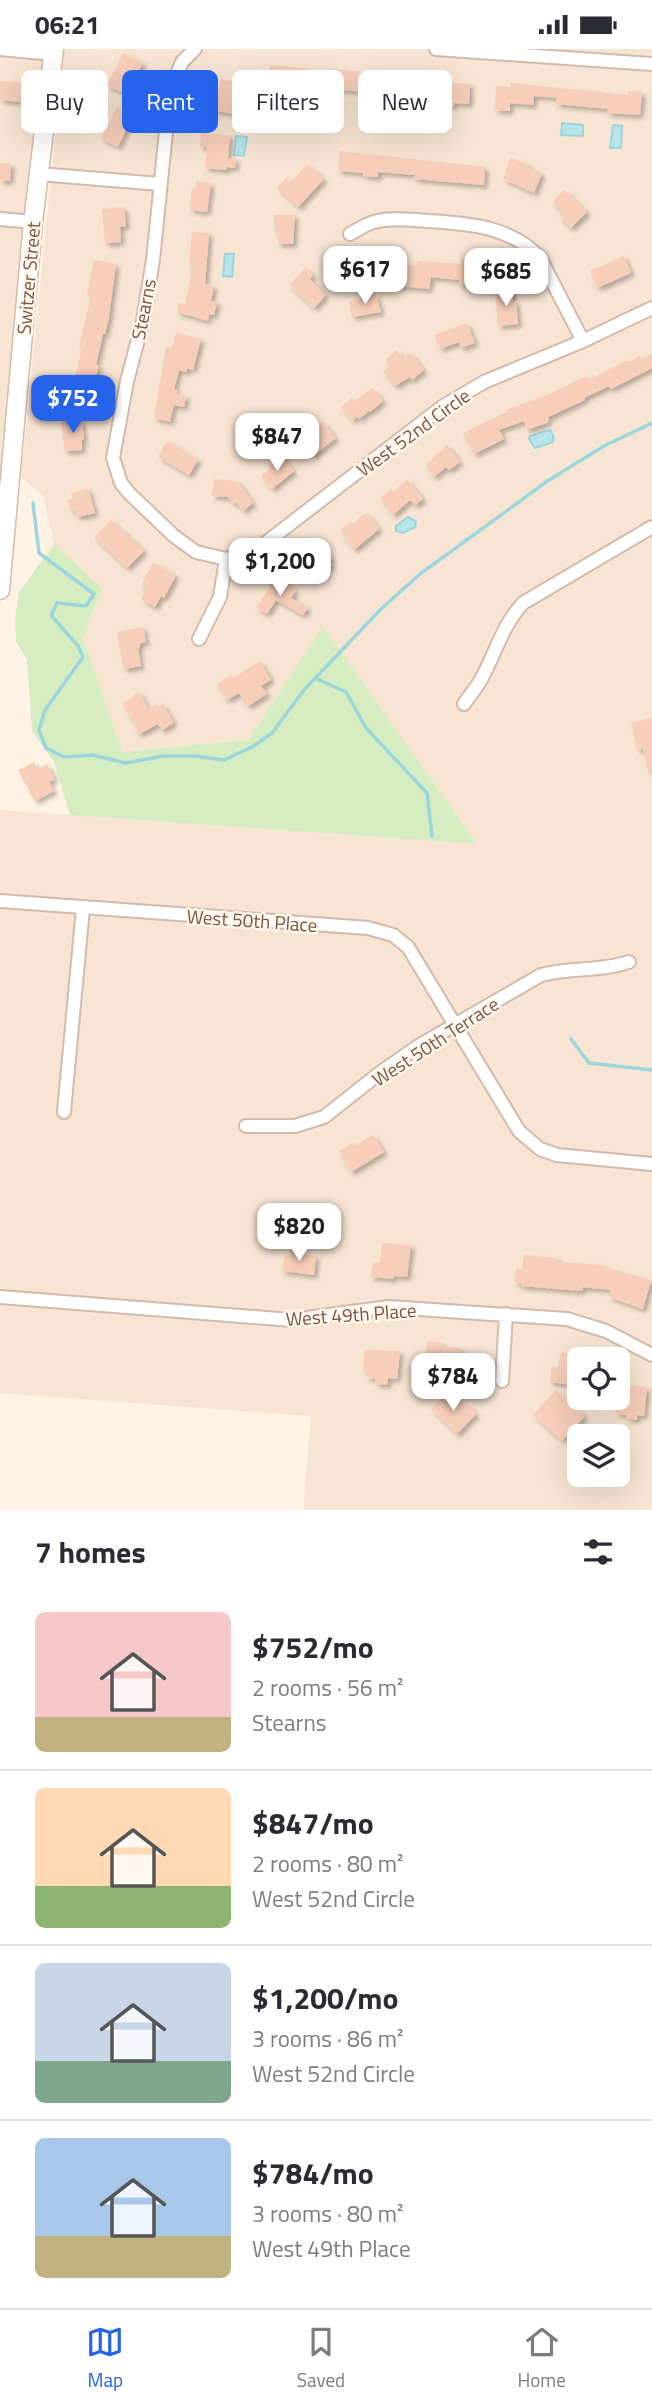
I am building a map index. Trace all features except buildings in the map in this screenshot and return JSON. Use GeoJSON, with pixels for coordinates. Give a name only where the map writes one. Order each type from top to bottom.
{"type":"FeatureCollection","features":[{"type":"Feature","properties":{"kind":"street","name":"Stearns"},"geometry":{"type":"LineString","coordinates":[[195,49],[182,62],[170,92],[153,260],[143,321],[127,381],[113,458],[121,482],[174,536],[196,552],[226,559]]}},
{"type":"Feature","properties":{"kind":"street"},"geometry":{"type":"LineString","coordinates":[[436,49],[652,64]]}},
{"type":"Feature","properties":{"kind":"street"},"geometry":{"type":"LineString","coordinates":[[0,50],[54,52]]}},
{"type":"Feature","properties":{"kind":"street","name":"Switzer Street"},"geometry":{"type":"LineString","coordinates":[[0,590],[33,222],[54,52]]}},
{"type":"Feature","properties":{"kind":"street"},"geometry":{"type":"LineString","coordinates":[[39,174],[160,184]]}},
{"type":"Feature","properties":{"kind":"street"},"geometry":{"type":"LineString","coordinates":[[0,219],[33,222]]}},
{"type":"Feature","properties":{"kind":"street"},"geometry":{"type":"LineString","coordinates":[[349,234],[373,222],[410,220],[481,226],[514,237],[530,247],[540,258],[583,341]]}},
{"type":"Feature","properties":{"kind":"street","name":"West 52nd Circle"},"geometry":{"type":"LineString","coordinates":[[226,559],[256,551],[268,543],[442,407],[492,379],[583,341],[652,308]]}},
{"type":"Feature","properties":{"kind":"street"},"geometry":{"type":"LineString","coordinates":[[464,704],[482,678],[500,635],[523,603],[652,527]]}},
{"type":"Feature","properties":{"kind":"street"},"geometry":{"type":"LineString","coordinates":[[200,639],[220,597],[226,559]]}},
{"type":"Feature","properties":{"kind":"street","name":"West 50th Place"},"geometry":{"type":"LineString","coordinates":[[0,901],[368,928],[393,935],[408,947],[519,1131],[530,1142],[557,1155],[652,1164]]}},
{"type":"Feature","properties":{"kind":"street"},"geometry":{"type":"LineString","coordinates":[[64,1112],[83,908]]}},
{"type":"Feature","properties":{"kind":"street","name":"West 50th Terrace"},"geometry":{"type":"LineString","coordinates":[[246,1126],[286,1127],[302,1125],[324,1117],[381,1072],[455,1024],[541,975],[561,969],[611,968],[629,962]]}},
{"type":"Feature","properties":{"kind":"street","name":"West 49th Place"},"geometry":{"type":"LineString","coordinates":[[0,1297],[291,1320],[389,1307],[567,1319],[583,1322],[652,1355]]}},
{"type":"Feature","properties":{"kind":"street"},"geometry":{"type":"LineString","coordinates":[[502,1381],[506,1314]]}},
{"type":"Feature","properties":{"kind":"shaded area"},"geometry":{"type":"Polygon","coordinates":[[[0,49],[44,49],[42,70],[21,70],[21,133],[35,133],[0,484],[0,49]]]}},
{"type":"Feature","properties":{"kind":"shaded area"},"geometry":{"type":"Polygon","coordinates":[[[64,49],[652,49],[652,1510],[303,1510],[311,1416],[0,1393],[0,810],[477,844],[323,628],[248,740],[122,752],[83,638],[102,588],[54,544],[43,496],[21,477],[56,133],[108,133],[108,70],[62,70],[64,49]]]}},
{"type":"Feature","properties":{"kind":"green space"},"geometry":{"type":"Polygon","coordinates":[[[54,544],[102,588],[83,638],[122,752],[248,740],[323,627],[477,844],[70,815],[54,762],[32,731],[27,660],[16,642],[15,618],[19,592],[54,544]]]}},
{"type":"Feature","properties":{"kind":"water"},"geometry":{"type":"Polygon","coordinates":[[[562,123],[583,125],[583,136],[561,135],[562,123]]]}},
{"type":"Feature","properties":{"kind":"water"},"geometry":{"type":"Polygon","coordinates":[[[613,125],[622,126],[621,148],[610,148],[613,125]]]}},
{"type":"Feature","properties":{"kind":"water"},"geometry":{"type":"Polygon","coordinates":[[[236,136],[247,137],[244,156],[234,155],[236,136]]]}},
{"type":"Feature","properties":{"kind":"water"},"geometry":{"type":"Polygon","coordinates":[[[225,254],[234,254],[232,277],[223,276],[225,254]]]}},
{"type":"Feature","properties":{"kind":"water"},"geometry":{"type":"Polygon","coordinates":[[[549,430],[554,438],[553,442],[535,448],[530,436],[549,430]]]}},
{"type":"Feature","properties":{"kind":"water"},"geometry":{"type":"Polygon","coordinates":[[[408,517],[416,521],[415,527],[403,533],[396,531],[396,526],[408,517]]]}},
{"type":"Feature","properties":{"kind":"waterway"},"geometry":{"type":"LineString","coordinates":[[33,503],[39,553],[94,594],[86,606],[57,603],[51,615],[78,646],[83,657],[45,710],[39,730],[46,748],[64,757],[92,755],[126,763],[163,756],[224,760],[252,747],[272,733],[304,690],[381,609],[420,574],[549,480],[604,446],[652,423]]}},
{"type":"Feature","properties":{"kind":"waterway"},"geometry":{"type":"LineString","coordinates":[[315,678],[346,692],[366,728],[427,793],[432,836]]}},
{"type":"Feature","properties":{"kind":"waterway"},"geometry":{"type":"LineString","coordinates":[[571,1039],[589,1063],[652,1070]]}}]}
